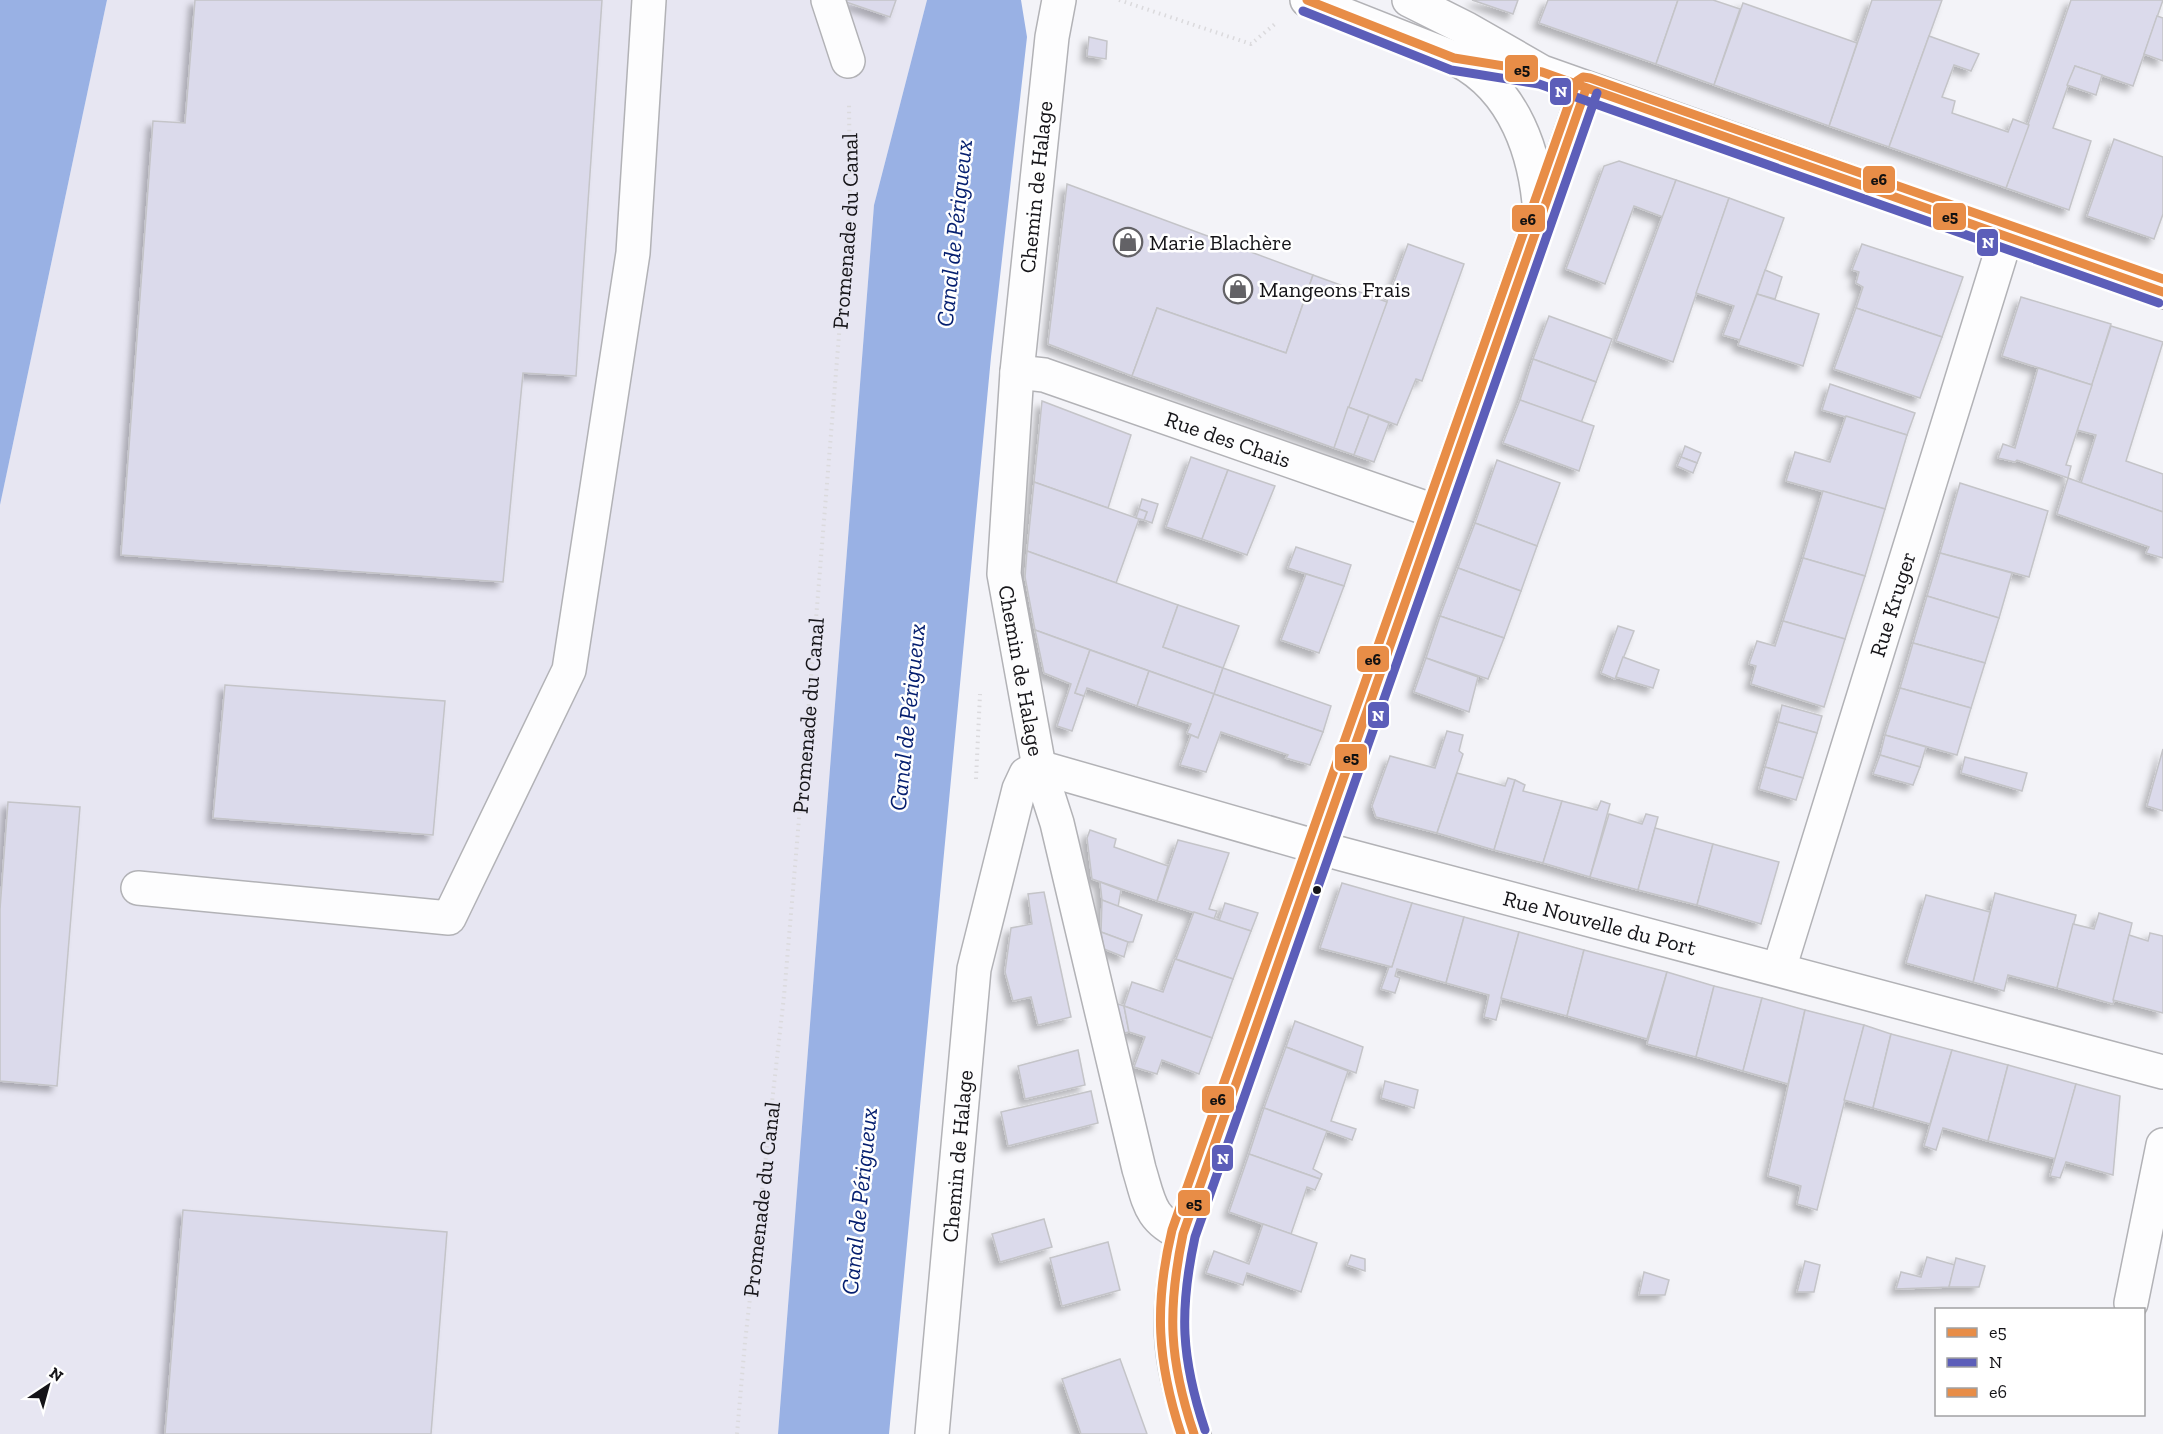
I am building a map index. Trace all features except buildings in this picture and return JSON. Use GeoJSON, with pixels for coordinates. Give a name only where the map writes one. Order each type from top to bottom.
{"type":"FeatureCollection","features":[{"type":"Feature","properties":{"kind":"street"},"geometry":{"type":"LineString","coordinates":[[138,888],[449,918],[569,670],[633,253],[649,0]]}},
{"type":"Feature","properties":{"kind":"street"},"geometry":{"type":"LineString","coordinates":[[828,0],[848,61]]}},
{"type":"Feature","properties":{"kind":"street","name":"Chemin de Halage"},"geometry":{"type":"LineString","coordinates":[[932,1434],[974,969],[1019,789],[1026,774],[1039,767],[1004,574],[1017,372],[1052,37],[1059,0]]}},
{"type":"Feature","properties":{"kind":"street"},"geometry":{"type":"LineString","coordinates":[[1409,0],[1467,29],[1542,72],[2163,292]]}},
{"type":"Feature","properties":{"kind":"street"},"geometry":{"type":"LineString","coordinates":[[1294,8],[1454,58],[1542,72]]}},
{"type":"Feature","properties":{"kind":"street"},"geometry":{"type":"LineString","coordinates":[[1454,58],[1474,69],[1491,84],[1518,121],[1532,166],[1539,201],[1540,222]]}},
{"type":"Feature","properties":{"kind":"street"},"geometry":{"type":"LineString","coordinates":[[1194,1434],[1181,1401],[1171,1348],[1171,1299],[1183,1234],[1586,89]]}},
{"type":"Feature","properties":{"kind":"street","name":"Rue Kruger"},"geometry":{"type":"LineString","coordinates":[[1779,969],[2006,237]]}},
{"type":"Feature","properties":{"kind":"street","name":"Rue des Chais"},"geometry":{"type":"LineString","coordinates":[[1017,372],[1044,375],[1437,512]]}},
{"type":"Feature","properties":{"kind":"street"},"geometry":{"type":"LineString","coordinates":[[1039,767],[1058,823],[1098,1002],[1152,1210],[1166,1227],[1183,1234]]}},
{"type":"Feature","properties":{"kind":"street","name":"Rue Nouvelle du Port"},"geometry":{"type":"LineString","coordinates":[[1039,767],[1318,848],[2163,1072]]}},
{"type":"Feature","properties":{"kind":"street"},"geometry":{"type":"LineString","coordinates":[[2130,1303],[2163,1145]]}},
{"type":"Feature","properties":{"kind":"path"},"geometry":{"type":"LineString","coordinates":[[1119,0],[1251,44],[1294,8]]}},
{"type":"Feature","properties":{"kind":"path","name":"Promenade du Canal"},"geometry":{"type":"LineString","coordinates":[[737,1434],[784,996],[849,210],[848,61]]}},
{"type":"Feature","properties":{"kind":"shaded area"},"geometry":{"type":"Polygon","coordinates":[[[107,0],[927,0],[874,205],[778,1434],[0,1434],[0,505],[107,0]]]}},
{"type":"Feature","properties":{"kind":"water"},"geometry":{"type":"Polygon","coordinates":[[[0,0],[107,0],[0,505],[0,0]]]}},
{"type":"Feature","properties":{"kind":"water","name":"Canal de Périgueux"},"geometry":{"type":"Polygon","coordinates":[[[927,0],[1021,0],[1027,37],[991,357],[889,1434],[778,1434],[874,205],[927,0]]]}},
{"type":"Feature","properties":{"kind":"transit line","name":"e5"},"geometry":{"type":"LineString","coordinates":[[1307,0],[1454,58],[1542,72],[2163,292]]}},
{"type":"Feature","properties":{"kind":"transit line","name":"N"},"geometry":{"type":"LineString","coordinates":[[1303,11],[1451,70],[1539,84],[2159,303]]}},
{"type":"Feature","properties":{"kind":"transit line","name":"e6"},"geometry":{"type":"LineString","coordinates":[[1181,1434],[1167,1382],[1161,1333],[1162,1283],[1172,1230],[1577,81],[1583,77],[1590,78],[2163,279]]}},
{"type":"Feature","properties":{"kind":"transit line","name":"e5"},"geometry":{"type":"LineString","coordinates":[[1194,1434],[1179,1382],[1173,1335],[1174,1287],[1183,1234],[1586,89]]}},
{"type":"Feature","properties":{"kind":"transit line","name":"N"},"geometry":{"type":"LineString","coordinates":[[1205,1430],[1191,1380],[1185,1334],[1186,1288],[1195,1237],[1597,93]]}},
{"type":"Feature","properties":{"kind":"place","name":"Marie Blachère"},"geometry":{"type":"Point","coordinates":[1128,242]}},
{"type":"Feature","properties":{"kind":"place","name":"Mangeons Frais"},"geometry":{"type":"Point","coordinates":[1238,289]}}]}
